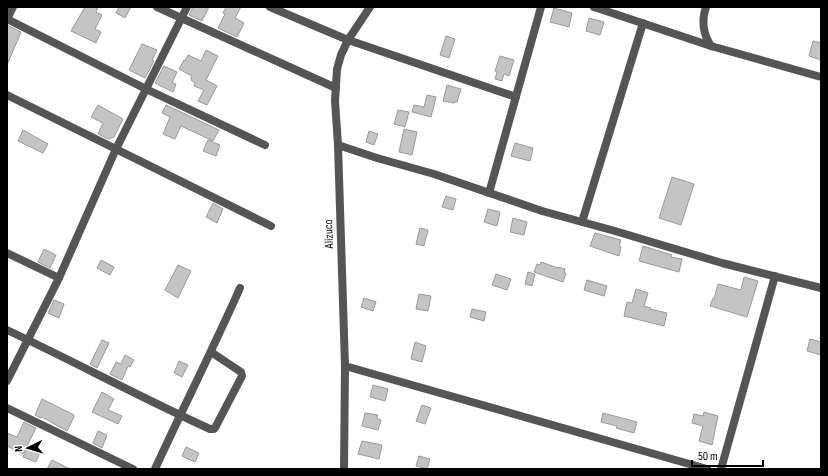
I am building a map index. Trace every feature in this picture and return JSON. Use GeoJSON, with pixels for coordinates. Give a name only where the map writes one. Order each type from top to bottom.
{"type":"FeatureCollection","features":[{"type":"Feature","properties":{"kind":"street"},"geometry":{"type":"LineString","coordinates":[[13,7],[7,19],[146,89],[265,145]]}},
{"type":"Feature","properties":{"kind":"street"},"geometry":{"type":"LineString","coordinates":[[157,7],[336,88]]}},
{"type":"Feature","properties":{"kind":"street"},"geometry":{"type":"LineString","coordinates":[[7,381],[59,278],[116,149],[187,7]]}},
{"type":"Feature","properties":{"kind":"street"},"geometry":{"type":"LineString","coordinates":[[270,7],[348,40],[516,97]]}},
{"type":"Feature","properties":{"kind":"street","name":"Alizuco"},"geometry":{"type":"LineString","coordinates":[[344,469],[345,366],[338,145],[335,101],[337,69],[341,54],[348,40],[370,7]]}},
{"type":"Feature","properties":{"kind":"street"},"geometry":{"type":"LineString","coordinates":[[489,193],[540,7]]}},
{"type":"Feature","properties":{"kind":"street"},"geometry":{"type":"LineString","coordinates":[[598,7],[711,46],[821,77]]}},
{"type":"Feature","properties":{"kind":"street"},"geometry":{"type":"LineString","coordinates":[[706,7],[703,21],[704,30],[706,38],[711,46]]}},
{"type":"Feature","properties":{"kind":"street"},"geometry":{"type":"LineString","coordinates":[[582,222],[643,23]]}},
{"type":"Feature","properties":{"kind":"street"},"geometry":{"type":"LineString","coordinates":[[7,95],[271,226]]}},
{"type":"Feature","properties":{"kind":"street"},"geometry":{"type":"LineString","coordinates":[[338,145],[434,174],[542,211],[722,263],[821,288]]}},
{"type":"Feature","properties":{"kind":"street"},"geometry":{"type":"LineString","coordinates":[[7,253],[59,278]]}},
{"type":"Feature","properties":{"kind":"street"},"geometry":{"type":"LineString","coordinates":[[721,469],[775,276]]}},
{"type":"Feature","properties":{"kind":"street"},"geometry":{"type":"LineString","coordinates":[[155,469],[212,352],[240,288]]}},
{"type":"Feature","properties":{"kind":"street"},"geometry":{"type":"LineString","coordinates":[[7,330],[210,429],[214,429],[242,379],[241,372],[212,352]]}},
{"type":"Feature","properties":{"kind":"street"},"geometry":{"type":"LineString","coordinates":[[345,366],[707,469]]}},
{"type":"Feature","properties":{"kind":"street"},"geometry":{"type":"LineString","coordinates":[[7,408],[133,469]]}},
{"type":"Feature","properties":{"kind":"building"},"geometry":{"type":"Polygon","coordinates":[[[85,7],[98,7],[96,12],[102,15],[95,29],[101,32],[96,43],[71,31],[85,7]]]}},
{"type":"Feature","properties":{"kind":"building"},"geometry":{"type":"Polygon","coordinates":[[[119,7],[131,7],[125,18],[116,13],[119,7]]]}},
{"type":"Feature","properties":{"kind":"building"},"geometry":{"type":"Polygon","coordinates":[[[193,7],[209,7],[202,21],[189,15],[193,7]]]}},
{"type":"Feature","properties":{"kind":"building"},"geometry":{"type":"Polygon","coordinates":[[[226,7],[241,7],[235,18],[244,23],[237,37],[218,28],[225,14],[223,13],[226,7]]]}},
{"type":"Feature","properties":{"kind":"building"},"geometry":{"type":"Polygon","coordinates":[[[554,8],[572,13],[569,27],[550,22],[554,8]]]}},
{"type":"Feature","properties":{"kind":"building"},"geometry":{"type":"Polygon","coordinates":[[[589,18],[604,22],[600,35],[586,31],[589,18]]]}},
{"type":"Feature","properties":{"kind":"building"},"geometry":{"type":"Polygon","coordinates":[[[7,25],[21,32],[7,65],[7,25]]]}},
{"type":"Feature","properties":{"kind":"building"},"geometry":{"type":"Polygon","coordinates":[[[446,36],[455,39],[449,58],[440,55],[446,36]]]}},
{"type":"Feature","properties":{"kind":"building"},"geometry":{"type":"Polygon","coordinates":[[[813,41],[821,43],[821,60],[809,56],[813,41]]]}},
{"type":"Feature","properties":{"kind":"building"},"geometry":{"type":"Polygon","coordinates":[[[142,44],[157,50],[152,60],[154,61],[145,78],[129,70],[142,44]]]}},
{"type":"Feature","properties":{"kind":"building"},"geometry":{"type":"Polygon","coordinates":[[[206,50],[218,56],[206,80],[217,86],[207,105],[198,101],[204,90],[194,86],[195,83],[191,80],[192,76],[179,69],[188,55],[201,61],[206,50]]]}},
{"type":"Feature","properties":{"kind":"building"},"geometry":{"type":"Polygon","coordinates":[[[500,56],[514,60],[509,76],[504,74],[502,81],[495,79],[497,72],[495,71],[500,56]]]}},
{"type":"Feature","properties":{"kind":"building"},"geometry":{"type":"Polygon","coordinates":[[[164,66],[177,72],[172,83],[176,84],[173,92],[155,83],[164,66]]]}},
{"type":"Feature","properties":{"kind":"building"},"geometry":{"type":"Polygon","coordinates":[[[447,85],[461,89],[457,102],[454,103],[443,101],[447,85]]]}},
{"type":"Feature","properties":{"kind":"building"},"geometry":{"type":"Polygon","coordinates":[[[427,95],[436,97],[431,117],[412,112],[414,105],[424,107],[427,95]]]}},
{"type":"Feature","properties":{"kind":"building"},"geometry":{"type":"Polygon","coordinates":[[[98,105],[123,119],[114,137],[108,139],[98,134],[103,123],[91,117],[98,105]]]}},
{"type":"Feature","properties":{"kind":"building"},"geometry":{"type":"Polygon","coordinates":[[[166,105],[219,130],[213,141],[181,126],[175,139],[163,134],[170,117],[162,113],[166,105]]]}},
{"type":"Feature","properties":{"kind":"building"},"geometry":{"type":"Polygon","coordinates":[[[398,110],[409,112],[405,127],[394,124],[398,110]]]}},
{"type":"Feature","properties":{"kind":"building"},"geometry":{"type":"Polygon","coordinates":[[[404,129],[417,132],[412,155],[399,152],[404,129]]]}},
{"type":"Feature","properties":{"kind":"building"},"geometry":{"type":"Polygon","coordinates":[[[23,130],[48,144],[43,153],[18,141],[23,130]]]}},
{"type":"Feature","properties":{"kind":"building"},"geometry":{"type":"Polygon","coordinates":[[[369,131],[378,134],[374,145],[366,142],[369,131]]]}},
{"type":"Feature","properties":{"kind":"building"},"geometry":{"type":"Polygon","coordinates":[[[208,140],[220,145],[216,156],[203,151],[208,140]]]}},
{"type":"Feature","properties":{"kind":"building"},"geometry":{"type":"Polygon","coordinates":[[[515,143],[533,148],[530,161],[511,156],[515,143]]]}},
{"type":"Feature","properties":{"kind":"building"},"geometry":{"type":"Polygon","coordinates":[[[672,177],[694,184],[681,225],[659,218],[672,177]]]}},
{"type":"Feature","properties":{"kind":"building"},"geometry":{"type":"Polygon","coordinates":[[[446,196],[456,199],[453,210],[442,207],[446,196]]]}},
{"type":"Feature","properties":{"kind":"building"},"geometry":{"type":"Polygon","coordinates":[[[213,203],[223,209],[217,223],[206,217],[213,203]]]}},
{"type":"Feature","properties":{"kind":"building"},"geometry":{"type":"Polygon","coordinates":[[[488,209],[500,212],[497,226],[484,222],[488,209]]]}},
{"type":"Feature","properties":{"kind":"building"},"geometry":{"type":"Polygon","coordinates":[[[513,218],[527,222],[524,235],[510,232],[513,218]]]}},
{"type":"Feature","properties":{"kind":"building"},"geometry":{"type":"Polygon","coordinates":[[[420,228],[428,230],[424,246],[416,244],[420,228]]]}},
{"type":"Feature","properties":{"kind":"building"},"geometry":{"type":"Polygon","coordinates":[[[595,233],[621,240],[619,246],[621,247],[619,256],[590,246],[595,233]]]}},
{"type":"Feature","properties":{"kind":"building"},"geometry":{"type":"Polygon","coordinates":[[[643,246],[672,255],[671,257],[682,259],[679,272],[639,261],[643,246]]]}},
{"type":"Feature","properties":{"kind":"building"},"geometry":{"type":"Polygon","coordinates":[[[44,249],[56,255],[50,268],[38,262],[44,249]]]}},
{"type":"Feature","properties":{"kind":"building"},"geometry":{"type":"Polygon","coordinates":[[[101,260],[114,267],[110,275],[97,268],[101,260]]]}},
{"type":"Feature","properties":{"kind":"building"},"geometry":{"type":"Polygon","coordinates":[[[541,262],[565,269],[564,273],[566,273],[563,282],[534,272],[537,264],[540,265],[541,262]]]}},
{"type":"Feature","properties":{"kind":"building"},"geometry":{"type":"Polygon","coordinates":[[[178,265],[191,271],[178,298],[165,290],[178,265]]]}},
{"type":"Feature","properties":{"kind":"building"},"geometry":{"type":"Polygon","coordinates":[[[528,272],[535,274],[532,286],[525,284],[528,272]]]}},
{"type":"Feature","properties":{"kind":"building"},"geometry":{"type":"Polygon","coordinates":[[[496,274],[511,279],[507,290],[492,285],[496,274]]]}},
{"type":"Feature","properties":{"kind":"building"},"geometry":{"type":"Polygon","coordinates":[[[744,277],[758,281],[747,317],[710,306],[713,298],[714,299],[718,284],[741,290],[744,277]]]}},
{"type":"Feature","properties":{"kind":"building"},"geometry":{"type":"Polygon","coordinates":[[[587,280],[607,286],[604,296],[584,290],[587,280]]]}},
{"type":"Feature","properties":{"kind":"building"},"geometry":{"type":"Polygon","coordinates":[[[636,289],[648,293],[644,306],[667,313],[664,326],[624,316],[627,302],[632,303],[636,289]]]}},
{"type":"Feature","properties":{"kind":"building"},"geometry":{"type":"Polygon","coordinates":[[[419,294],[431,296],[428,311],[416,309],[419,294]]]}},
{"type":"Feature","properties":{"kind":"building"},"geometry":{"type":"Polygon","coordinates":[[[364,298],[376,302],[373,311],[361,307],[364,298]]]}},
{"type":"Feature","properties":{"kind":"building"},"geometry":{"type":"Polygon","coordinates":[[[54,300],[64,304],[59,318],[48,313],[54,300]]]}},
{"type":"Feature","properties":{"kind":"building"},"geometry":{"type":"Polygon","coordinates":[[[472,309],[486,312],[484,321],[470,317],[472,309]]]}},
{"type":"Feature","properties":{"kind":"building"},"geometry":{"type":"Polygon","coordinates":[[[810,339],[821,342],[821,355],[807,351],[810,339]]]}},
{"type":"Feature","properties":{"kind":"building"},"geometry":{"type":"Polygon","coordinates":[[[102,340],[109,343],[97,368],[90,364],[102,340]]]}},
{"type":"Feature","properties":{"kind":"building"},"geometry":{"type":"Polygon","coordinates":[[[415,342],[426,346],[422,362],[411,359],[415,342]]]}},
{"type":"Feature","properties":{"kind":"building"},"geometry":{"type":"Polygon","coordinates":[[[125,355],[134,360],[130,367],[128,366],[122,380],[110,374],[116,362],[121,364],[125,355]]]}},
{"type":"Feature","properties":{"kind":"building"},"geometry":{"type":"Polygon","coordinates":[[[179,361],[188,365],[182,377],[174,373],[179,361]]]}},
{"type":"Feature","properties":{"kind":"building"},"geometry":{"type":"Polygon","coordinates":[[[373,385],[388,389],[385,401],[370,397],[373,385]]]}},
{"type":"Feature","properties":{"kind":"building"},"geometry":{"type":"Polygon","coordinates":[[[102,392],[114,399],[108,410],[122,416],[118,424],[92,412],[102,392]]]}},
{"type":"Feature","properties":{"kind":"building"},"geometry":{"type":"Polygon","coordinates":[[[42,399],[74,415],[67,431],[42,417],[41,418],[35,415],[42,399]]]}},
{"type":"Feature","properties":{"kind":"building"},"geometry":{"type":"Polygon","coordinates":[[[422,405],[431,408],[425,424],[416,421],[422,405]]]}},
{"type":"Feature","properties":{"kind":"building"},"geometry":{"type":"Polygon","coordinates":[[[704,412],[718,416],[712,445],[699,441],[703,426],[692,423],[694,414],[703,416],[704,412]]]}},
{"type":"Feature","properties":{"kind":"building"},"geometry":{"type":"Polygon","coordinates":[[[365,413],[378,415],[377,419],[381,420],[378,430],[362,426],[365,413]]]}},
{"type":"Feature","properties":{"kind":"building"},"geometry":{"type":"Polygon","coordinates":[[[603,413],[637,422],[634,433],[616,428],[617,426],[601,422],[603,413]]]}},
{"type":"Feature","properties":{"kind":"building"},"geometry":{"type":"Polygon","coordinates":[[[24,422],[36,428],[23,454],[7,446],[7,433],[17,437],[24,422]]]}},
{"type":"Feature","properties":{"kind":"building"},"geometry":{"type":"Polygon","coordinates":[[[98,431],[107,435],[102,448],[93,443],[98,431]]]}},
{"type":"Feature","properties":{"kind":"building"},"geometry":{"type":"Polygon","coordinates":[[[362,441],[382,445],[379,459],[358,454],[362,441]]]}},
{"type":"Feature","properties":{"kind":"building"},"geometry":{"type":"Polygon","coordinates":[[[186,447],[199,453],[195,462],[182,456],[186,447]]]}},
{"type":"Feature","properties":{"kind":"building"},"geometry":{"type":"Polygon","coordinates":[[[27,449],[39,454],[36,462],[23,457],[27,449]]]}},
{"type":"Feature","properties":{"kind":"building"},"geometry":{"type":"Polygon","coordinates":[[[419,456],[430,459],[427,469],[416,466],[419,456]]]}},
{"type":"Feature","properties":{"kind":"building"},"geometry":{"type":"Polygon","coordinates":[[[52,460],[70,469],[47,469],[52,460]]]}}]}
